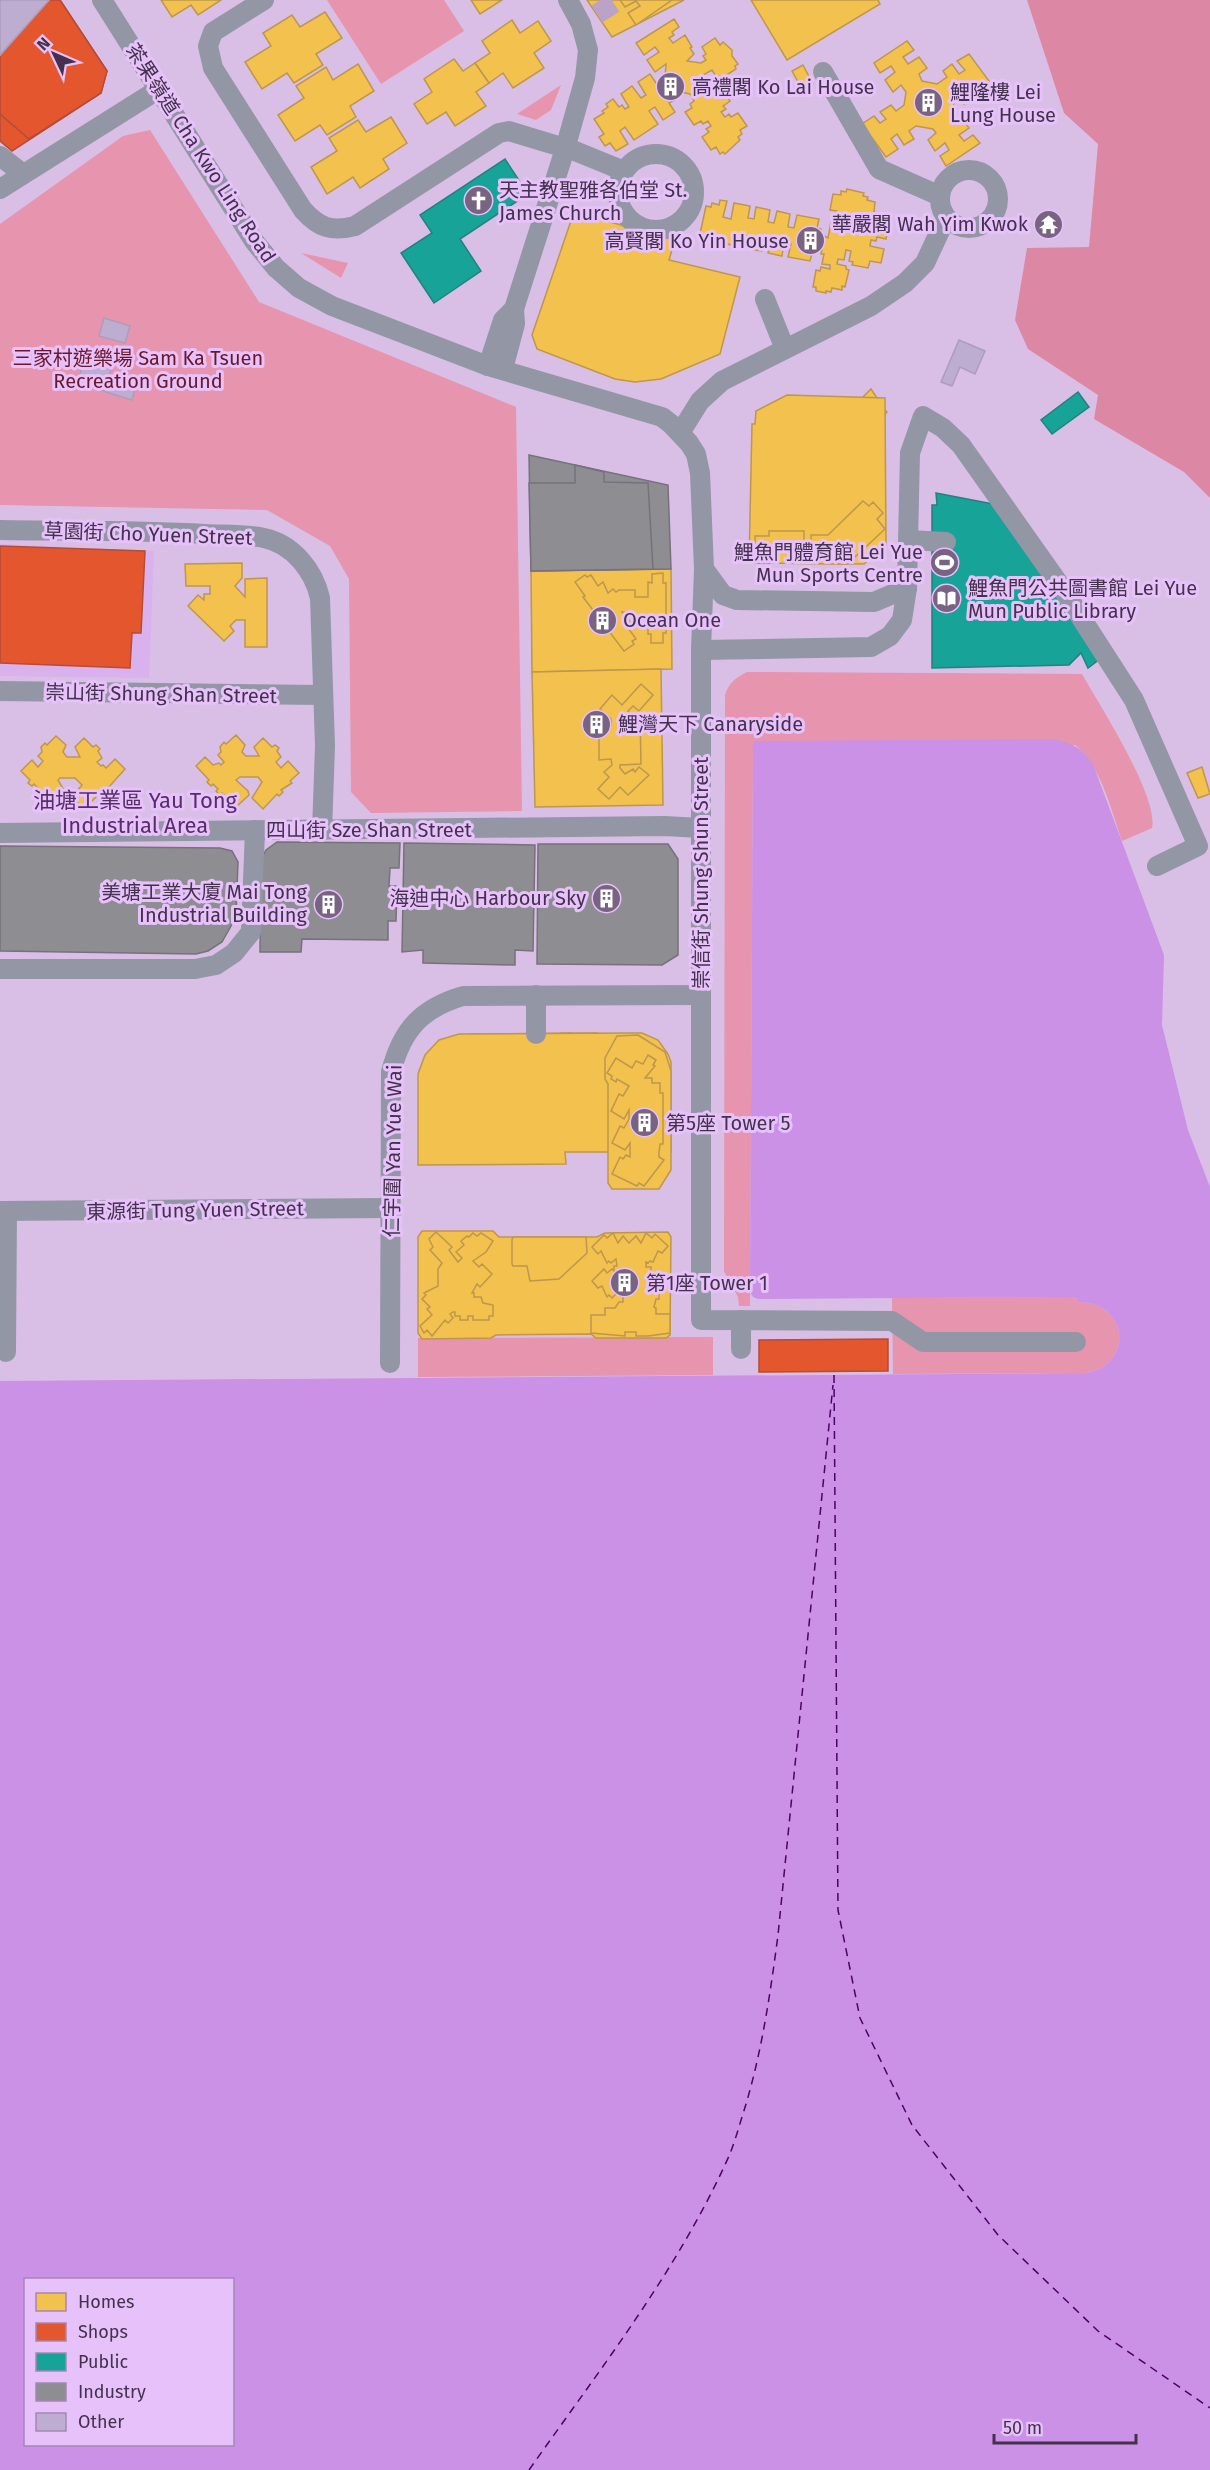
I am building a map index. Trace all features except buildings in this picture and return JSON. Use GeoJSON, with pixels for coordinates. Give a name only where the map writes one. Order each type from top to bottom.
{"type":"FeatureCollection","features":[{"type":"Feature","properties":{"kind":"street","name":"茶果嶺道 Cha Kwo Ling Road"},"geometry":{"type":"LineString","coordinates":[[102,0],[254,241],[276,268],[298,288],[332,306],[496,367],[662,417],[680,433]]}},
{"type":"Feature","properties":{"kind":"street"},"geometry":{"type":"LineString","coordinates":[[264,0],[213,32],[208,46],[213,68],[303,210],[313,221],[328,229],[343,230],[355,226],[499,133],[509,131],[624,171]]}},
{"type":"Feature","properties":{"kind":"street"},"geometry":{"type":"LineString","coordinates":[[496,367],[503,320],[514,309],[585,78],[589,19],[568,0]]}},
{"type":"Feature","properties":{"kind":"street"},"geometry":{"type":"LineString","coordinates":[[824,72],[879,169],[940,196]]}},
{"type":"Feature","properties":{"kind":"street"},"geometry":{"type":"LineString","coordinates":[[0,189],[159,89]]}},
{"type":"Feature","properties":{"kind":"street"},"geometry":{"type":"LineString","coordinates":[[0,156],[23,174]]}},
{"type":"Feature","properties":{"kind":"street"},"geometry":{"type":"LineString","coordinates":[[966,170],[985,174],[993,181],[999,200],[997,210],[984,225],[974,229],[964,229],[954,225],[946,218],[940,205],[940,196],[948,179],[966,170]]}},
{"type":"Feature","properties":{"kind":"street"},"geometry":{"type":"LineString","coordinates":[[680,433],[700,400],[722,381],[871,306],[905,283],[925,263],[946,218]]}},
{"type":"Feature","properties":{"kind":"street"},"geometry":{"type":"LineString","coordinates":[[765,299],[785,349]]}},
{"type":"Feature","properties":{"kind":"street"},"geometry":{"type":"LineString","coordinates":[[701,650],[871,647],[890,636],[902,620],[907,588],[910,453],[923,416],[943,428],[962,445],[1062,588],[1134,700],[1198,846],[1157,866]]}},
{"type":"Feature","properties":{"kind":"street","name":"崇信街 Shung Shun Street"},"geometry":{"type":"LineString","coordinates":[[680,433],[696,454],[700,473],[704,569],[701,650],[701,1320],[741,1320]]}},
{"type":"Feature","properties":{"kind":"street","name":"草園街 Cho Yuen Street"},"geometry":{"type":"LineString","coordinates":[[0,530],[168,532],[265,538],[291,552],[308,567],[316,582],[320,598],[325,746],[322,831]]}},
{"type":"Feature","properties":{"kind":"street"},"geometry":{"type":"LineString","coordinates":[[909,540],[946,542]]}},
{"type":"Feature","properties":{"kind":"street"},"geometry":{"type":"LineString","coordinates":[[704,569],[723,595],[737,600],[874,602],[907,588]]}},
{"type":"Feature","properties":{"kind":"street","name":"崇山街 Shung Shan Street"},"geometry":{"type":"LineString","coordinates":[[0,691],[289,696],[323,694]]}},
{"type":"Feature","properties":{"kind":"street","name":"四山街 Sze Shan Street"},"geometry":{"type":"LineString","coordinates":[[0,833],[664,826],[701,828]]}},
{"type":"Feature","properties":{"kind":"street"},"geometry":{"type":"LineString","coordinates":[[0,969],[195,969],[216,965],[234,953],[251,932],[255,830]]}},
{"type":"Feature","properties":{"kind":"street"},"geometry":{"type":"LineString","coordinates":[[536,995],[536,1034]]}},
{"type":"Feature","properties":{"kind":"street","name":"仁宇圍 Yan Yue Wai"},"geometry":{"type":"LineString","coordinates":[[390,1363],[391,1072],[395,1054],[403,1037],[415,1022],[429,1010],[446,1001],[464,996],[701,995]]}},
{"type":"Feature","properties":{"kind":"street","name":"東源街 Tung Yuen Street"},"geometry":{"type":"LineString","coordinates":[[3,1211],[390,1208]]}},
{"type":"Feature","properties":{"kind":"street"},"geometry":{"type":"LineString","coordinates":[[3,1211],[6,1352]]}},
{"type":"Feature","properties":{"kind":"street"},"geometry":{"type":"LineString","coordinates":[[741,1349],[741,1320],[892,1321],[923,1342],[1077,1342]]}},
{"type":"Feature","properties":{"kind":"shaded area"},"geometry":{"type":"Polygon","coordinates":[[[1027,0],[1210,0],[1210,498],[1184,472],[1094,419],[1098,395],[1028,349],[1015,320],[1027,248],[1089,247],[1098,144],[1064,113],[1027,0]]]}},
{"type":"Feature","properties":{"kind":"shaded area"},"geometry":{"type":"Polygon","coordinates":[[[0,544],[154,551],[149,678],[0,676],[0,544]]]}},
{"type":"Feature","properties":{"kind":"shaded area"},"geometry":{"type":"Polygon","coordinates":[[[1052,739],[1076,747],[1093,764],[1164,955],[1162,1025],[1188,1130],[1210,1187],[1210,2470],[0,2470],[0,1381],[1086,1373],[1102,1368],[1112,1358],[1118,1347],[1119,1334],[1116,1322],[1108,1312],[1095,1304],[1078,1302],[1076,1297],[758,1299],[750,1292],[753,741],[1052,739]]]}},
{"type":"Feature","properties":{"kind":"green space"},"geometry":{"type":"Polygon","coordinates":[[[327,0],[444,0],[464,31],[381,84],[327,0]]]}},
{"type":"Feature","properties":{"kind":"green space"},"geometry":{"type":"Polygon","coordinates":[[[561,85],[551,110],[536,120],[517,114],[561,85]]]}},
{"type":"Feature","properties":{"kind":"green space","name":"三家村遊樂場 Sam Ka Tsuen Recreation Ground"},"geometry":{"type":"Polygon","coordinates":[[[150,130],[259,302],[516,407],[522,811],[371,813],[351,792],[349,579],[330,546],[267,510],[0,505],[0,224],[123,136],[150,130]]]}},
{"type":"Feature","properties":{"kind":"green space"},"geometry":{"type":"Polygon","coordinates":[[[301,253],[348,263],[341,278],[301,253]]]}},
{"type":"Feature","properties":{"kind":"green space"},"geometry":{"type":"Polygon","coordinates":[[[747,672],[1082,674],[1137,774],[1152,814],[1152,828],[1122,841],[1098,776],[1092,764],[1075,745],[753,741],[750,1306],[739,1306],[738,1297],[724,1271],[725,695],[733,681],[747,672]]]}},
{"type":"Feature","properties":{"kind":"green space"},"geometry":{"type":"Polygon","coordinates":[[[1076,1297],[1078,1302],[1095,1304],[1108,1312],[1116,1322],[1119,1334],[1118,1347],[1112,1358],[1102,1368],[1086,1373],[893,1374],[892,1298],[1076,1297]]]}},
{"type":"Feature","properties":{"kind":"green space"},"geometry":{"type":"Polygon","coordinates":[[[713,1337],[713,1375],[418,1377],[418,1338],[713,1337]]]}},
{"type":"Feature","properties":{"kind":"ferry route"},"geometry":{"type":"LineString","coordinates":[[834,1375],[838,1910],[860,2018],[912,2125],[998,2235],[1098,2331],[1210,2408]]}},
{"type":"Feature","properties":{"kind":"ferry route"},"geometry":{"type":"LineString","coordinates":[[529,2470],[636,2318],[686,2239],[729,2156],[749,2095],[764,2027],[778,1935],[833,1385]]}},
{"type":"Feature","properties":{"kind":"tunnel"},"geometry":{"type":"LineString","coordinates":[[597,14],[619,0]]}},
{"type":"Feature","properties":{"kind":"place","name":"高禮閣 Ko Lai House"},"geometry":{"type":"Point","coordinates":[671,87]}},
{"type":"Feature","properties":{"kind":"place","name":"鯉隆樓 Lei Lung House"},"geometry":{"type":"Point","coordinates":[929,103]}},
{"type":"Feature","properties":{"kind":"place","name":"天主教聖雅各伯堂 St. James Church"},"geometry":{"type":"Point","coordinates":[478,201]}},
{"type":"Feature","properties":{"kind":"place","name":"華嚴閣 Wah Yim Kwok"},"geometry":{"type":"Point","coordinates":[1049,224]}},
{"type":"Feature","properties":{"kind":"place","name":"高賢閣 Ko Yin House"},"geometry":{"type":"Point","coordinates":[810,241]}},
{"type":"Feature","properties":{"kind":"place","name":"鯉魚門體育館 Lei Yue Mun Sports Centre"},"geometry":{"type":"Point","coordinates":[944,563]}},
{"type":"Feature","properties":{"kind":"place","name":"鯉魚門公共圖書館 Lei Yue Mun Public Library"},"geometry":{"type":"Point","coordinates":[947,599]}},
{"type":"Feature","properties":{"kind":"place","name":"Ocean One"},"geometry":{"type":"Point","coordinates":[602,620]}},
{"type":"Feature","properties":{"kind":"place","name":"鯉灣天下 Canaryside"},"geometry":{"type":"Point","coordinates":[597,724]}},
{"type":"Feature","properties":{"kind":"place","name":"海迪中心 Harbour Sky"},"geometry":{"type":"Point","coordinates":[607,898]}},
{"type":"Feature","properties":{"kind":"place","name":"美塘工業大廈 Mai Tong Industrial Building"},"geometry":{"type":"Point","coordinates":[328,904]}},
{"type":"Feature","properties":{"kind":"place","name":"第5座 Tower 5"},"geometry":{"type":"Point","coordinates":[645,1123]}},
{"type":"Feature","properties":{"kind":"place","name":"第1座 Tower 1"},"geometry":{"type":"Point","coordinates":[625,1283]}},
{"type":"Feature","properties":{"kind":"district","name":"油塘工業區 Yau Tong Industrial Area"},"geometry":{"type":"Point","coordinates":[135,812]}}]}
